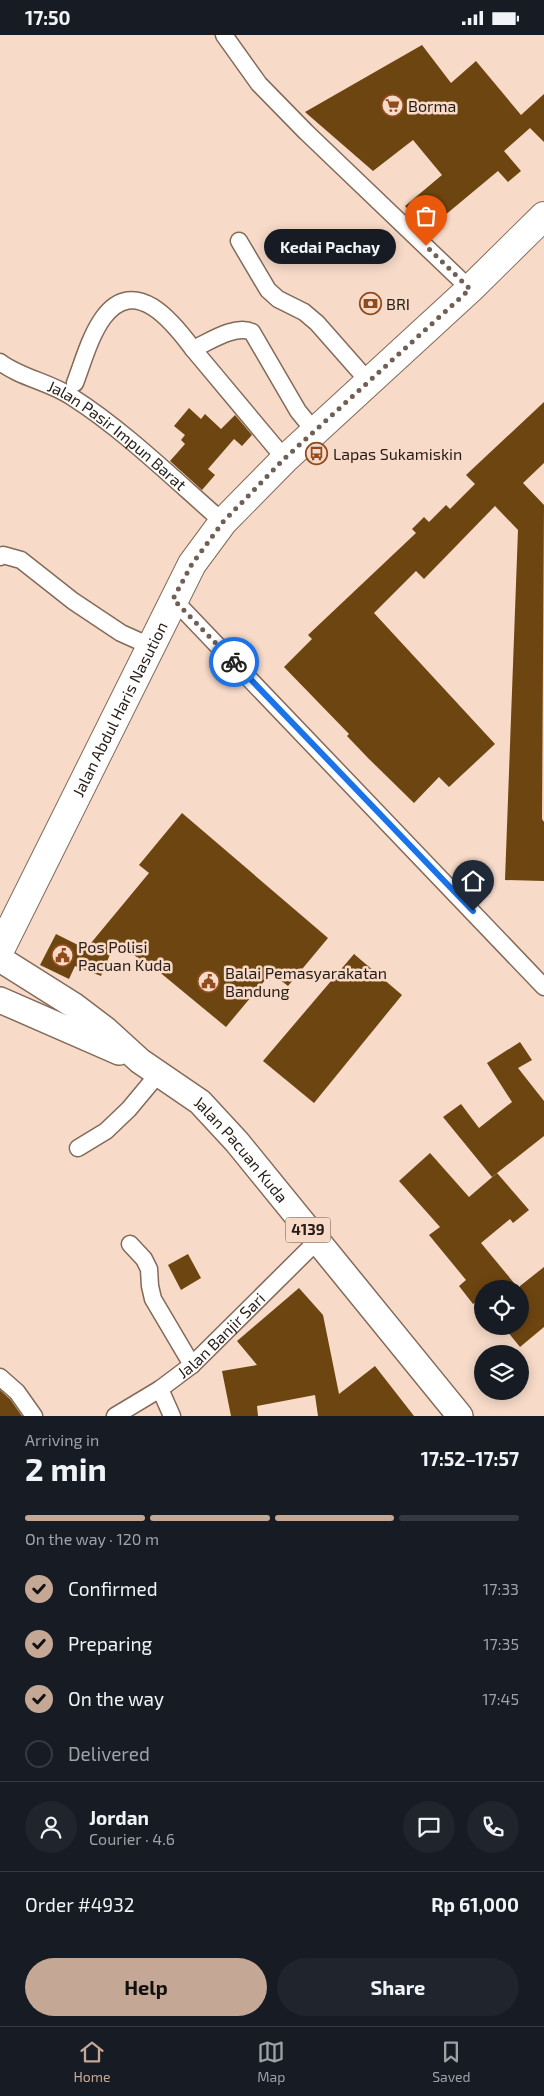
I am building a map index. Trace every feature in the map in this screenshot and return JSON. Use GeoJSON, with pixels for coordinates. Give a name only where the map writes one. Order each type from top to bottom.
{"type":"FeatureCollection","features":[{"type":"Feature","properties":{"kind":"highway","name":"Jalan Abdul Haris Nasution"},"geometry":{"type":"LineString","coordinates":[[0,950],[173,599],[192,564],[223,522],[284,459],[470,289],[544,216]]}},
{"type":"Feature","properties":{"kind":"main road","name":"Jalan Pacuan Kuda"},"geometry":{"type":"LineString","coordinates":[[0,959],[73,1005],[149,1067],[200,1103],[237,1142],[460,1416]]}},
{"type":"Feature","properties":{"kind":"main road","name":"Jalan Pacuan Kuda"},"geometry":{"type":"LineString","coordinates":[[0,1000],[149,1067]]}},
{"type":"Feature","properties":{"kind":"street"},"geometry":{"type":"LineString","coordinates":[[224,35],[260,84],[300,126],[470,289]]}},
{"type":"Feature","properties":{"kind":"street"},"geometry":{"type":"LineString","coordinates":[[239,241],[268,290],[278,299],[311,317],[369,382]]}},
{"type":"Feature","properties":{"kind":"street"},"geometry":{"type":"LineString","coordinates":[[75,383],[102,320],[111,309],[126,301],[142,301],[152,305],[173,321],[193,349],[284,459]]}},
{"type":"Feature","properties":{"kind":"street"},"geometry":{"type":"LineString","coordinates":[[193,349],[243,329],[252,332],[298,411],[315,432]]}},
{"type":"Feature","properties":{"kind":"street","name":"Jalan Pasir Impun Barat"},"geometry":{"type":"LineString","coordinates":[[1,365],[49,383],[101,417],[223,522]]}},
{"type":"Feature","properties":{"kind":"street"},"geometry":{"type":"LineString","coordinates":[[0,557],[3,555],[21,560],[73,601],[121,633],[150,646]]}},
{"type":"Feature","properties":{"kind":"street"},"geometry":{"type":"LineString","coordinates":[[173,599],[544,987]]}},
{"type":"Feature","properties":{"kind":"street"},"geometry":{"type":"LineString","coordinates":[[78,1148],[106,1131],[117,1120],[149,1067]]}},
{"type":"Feature","properties":{"kind":"street","name":"Jalan Banjir Sari"},"geometry":{"type":"LineString","coordinates":[[115,1416],[160,1389],[192,1365],[317,1241]]}},
{"type":"Feature","properties":{"kind":"street"},"geometry":{"type":"LineString","coordinates":[[130,1244],[144,1259],[149,1269],[153,1299],[192,1365]]}},
{"type":"Feature","properties":{"kind":"street"},"geometry":{"type":"LineString","coordinates":[[0,1377],[17,1392],[34,1416]]}},
{"type":"Feature","properties":{"kind":"street"},"geometry":{"type":"LineString","coordinates":[[160,1389],[172,1416]]}},
{"type":"Feature","properties":{"kind":"building","name":"Borma"},"geometry":{"type":"Polygon","coordinates":[[[422,45],[451,83],[476,61],[521,115],[544,94],[544,142],[530,128],[504,151],[521,171],[508,182],[498,171],[426,231],[405,206],[442,175],[413,140],[373,171],[305,112],[422,45]]]}},
{"type":"Feature","properties":{"kind":"building"},"geometry":{"type":"Polygon","coordinates":[[[544,402],[544,463],[523,483],[544,505],[542,819],[544,822],[544,881],[505,880],[518,530],[495,506],[424,579],[416,571],[374,613],[495,744],[449,787],[439,777],[414,803],[368,758],[347,736],[349,734],[284,667],[312,639],[308,635],[416,533],[412,529],[424,517],[429,522],[446,505],[450,509],[475,484],[466,475],[544,402]]]}},
{"type":"Feature","properties":{"kind":"building"},"geometry":{"type":"Polygon","coordinates":[[[189,408],[201,419],[205,414],[221,429],[235,415],[252,435],[242,446],[234,439],[208,469],[215,475],[202,490],[170,461],[185,444],[181,440],[185,435],[174,426],[189,408]]]}},
{"type":"Feature","properties":{"kind":"building"},"geometry":{"type":"Polygon","coordinates":[[[182,813],[328,938],[288,986],[271,973],[226,1027],[157,970],[155,972],[116,940],[101,976],[75,966],[69,979],[40,965],[56,934],[86,949],[149,873],[139,865],[182,813]]]}},
{"type":"Feature","properties":{"kind":"building"},"geometry":{"type":"Polygon","coordinates":[[[354,954],[402,995],[314,1103],[263,1061],[354,954]]]}},
{"type":"Feature","properties":{"kind":"building"},"geometry":{"type":"Polygon","coordinates":[[[520,1042],[532,1060],[518,1068],[544,1101],[544,1136],[492,1177],[443,1117],[461,1104],[479,1128],[512,1102],[487,1063],[520,1042]]]}},
{"type":"Feature","properties":{"kind":"building"},"geometry":{"type":"Polygon","coordinates":[[[430,1153],[469,1197],[497,1173],[529,1210],[513,1223],[510,1219],[481,1243],[512,1280],[474,1280],[473,1304],[459,1286],[466,1280],[429,1235],[440,1227],[399,1181],[430,1153]]]}},
{"type":"Feature","properties":{"kind":"building"},"geometry":{"type":"Polygon","coordinates":[[[188,1254],[201,1278],[181,1290],[168,1265],[188,1254]]]}},
{"type":"Feature","properties":{"kind":"building"},"geometry":{"type":"Polygon","coordinates":[[[544,1267],[544,1327],[522,1345],[518,1345],[510,1335],[529,1335],[528,1280],[544,1267]]]}},
{"type":"Feature","properties":{"kind":"building"},"geometry":{"type":"Polygon","coordinates":[[[299,1288],[323,1315],[339,1394],[375,1366],[414,1416],[318,1416],[315,1395],[257,1406],[258,1416],[231,1416],[222,1371],[257,1365],[237,1341],[299,1288]]]}},
{"type":"Feature","properties":{"kind":"building"},"geometry":{"type":"Polygon","coordinates":[[[0,1390],[10,1399],[22,1416],[0,1416],[0,1390]]]}},
{"type":"Feature","properties":{"kind":"way so far"},"geometry":{"type":"LineString","coordinates":[[234,662],[173,599],[192,564],[223,522],[284,459],[470,289],[426,246]]}},
{"type":"Feature","properties":{"kind":"place","name":"Borma"},"geometry":{"type":"Point","coordinates":[392,106]}},
{"type":"Feature","properties":{"kind":"place","name":"Kedai Pachay"},"geometry":{"type":"Point","coordinates":[426,246]}},
{"type":"Feature","properties":{"kind":"place","name":"BRI"},"geometry":{"type":"Point","coordinates":[370,304]}},
{"type":"Feature","properties":{"kind":"place","name":"Lapas Sukamiskin"},"geometry":{"type":"Point","coordinates":[317,454]}},
{"type":"Feature","properties":{"kind":"place","name":"Pos Polisi Pacuan Kuda"},"geometry":{"type":"Point","coordinates":[62,956]}},
{"type":"Feature","properties":{"kind":"place","name":"Balai Pemasyarakatan Bandung"},"geometry":{"type":"Point","coordinates":[209,982]}},
{"type":"Feature","properties":{"kind":"route"},"geometry":{"type":"LineString","coordinates":[[234,662],[473,911]]}}]}
